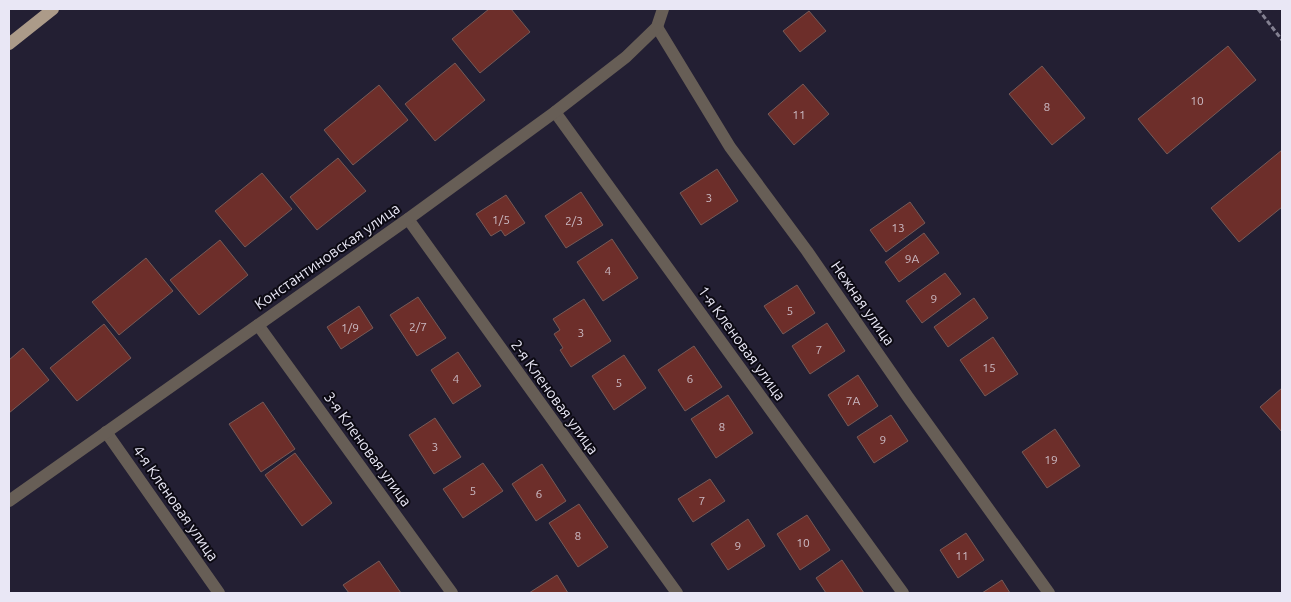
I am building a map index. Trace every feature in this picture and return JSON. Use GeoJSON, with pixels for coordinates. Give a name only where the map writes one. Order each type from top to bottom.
{"type":"FeatureCollection","features":[{"type":"Feature","properties":{"kind":"main road"},"geometry":{"type":"LineString","coordinates":[[9,44],[54,9]]}},
{"type":"Feature","properties":{"kind":"street"},"geometry":{"type":"LineString","coordinates":[[657,27],[663,9]]}},
{"type":"Feature","properties":{"kind":"street","name":"Константиновская улица"},"geometry":{"type":"LineString","coordinates":[[9,501],[408,220],[555,112],[626,57],[657,27]]}},
{"type":"Feature","properties":{"kind":"street","name":"Нежная улица"},"geometry":{"type":"LineString","coordinates":[[657,27],[730,147],[807,251],[908,397],[1049,593]]}},
{"type":"Feature","properties":{"kind":"street","name":"1-я Кленовая улица"},"geometry":{"type":"LineString","coordinates":[[555,112],[903,593]]}},
{"type":"Feature","properties":{"kind":"street","name":"2-я Кленовая улица"},"geometry":{"type":"LineString","coordinates":[[408,220],[677,593]]}},
{"type":"Feature","properties":{"kind":"street","name":"3-я Кленовая улица"},"geometry":{"type":"LineString","coordinates":[[258,325],[452,593]]}},
{"type":"Feature","properties":{"kind":"street","name":"4-я Кленовая улица"},"geometry":{"type":"LineString","coordinates":[[106,432],[218,593]]}},
{"type":"Feature","properties":{"kind":"path"},"geometry":{"type":"LineString","coordinates":[[1258,9],[1282,40]]}},
{"type":"Feature","properties":{"kind":"building"},"geometry":{"type":"Polygon","coordinates":[[[489,9],[511,9],[530,32],[480,73],[452,39],[489,9]]]}},
{"type":"Feature","properties":{"kind":"building"},"geometry":{"type":"Polygon","coordinates":[[[809,11],[826,31],[800,52],[783,31],[809,11]]]}},
{"type":"Feature","properties":{"kind":"building"},"geometry":{"type":"Polygon","coordinates":[[[1228,46],[1256,80],[1167,154],[1138,119],[1228,46]]]}},
{"type":"Feature","properties":{"kind":"building"},"geometry":{"type":"Polygon","coordinates":[[[455,63],[485,100],[435,141],[405,104],[455,63]]]}},
{"type":"Feature","properties":{"kind":"building"},"geometry":{"type":"Polygon","coordinates":[[[1042,66],[1085,118],[1052,145],[1009,94],[1042,66]]]}},
{"type":"Feature","properties":{"kind":"building"},"geometry":{"type":"Polygon","coordinates":[[[803,84],[829,114],[794,145],[768,114],[803,84]]]}},
{"type":"Feature","properties":{"kind":"building"},"geometry":{"type":"Polygon","coordinates":[[[379,85],[408,120],[353,165],[324,130],[379,85]]]}},
{"type":"Feature","properties":{"kind":"building"},"geometry":{"type":"Polygon","coordinates":[[[1282,150],[1282,207],[1239,242],[1211,208],[1282,150]]]}},
{"type":"Feature","properties":{"kind":"building"},"geometry":{"type":"Polygon","coordinates":[[[338,158],[366,191],[317,230],[290,197],[338,158]]]}},
{"type":"Feature","properties":{"kind":"building"},"geometry":{"type":"Polygon","coordinates":[[[717,169],[738,201],[701,225],[680,193],[717,169]]]}},
{"type":"Feature","properties":{"kind":"building"},"geometry":{"type":"Polygon","coordinates":[[[262,173],[292,209],[245,247],[215,211],[262,173]]]}},
{"type":"Feature","properties":{"kind":"building"},"geometry":{"type":"Polygon","coordinates":[[[581,192],[603,225],[566,248],[545,216],[581,192]]]}},
{"type":"Feature","properties":{"kind":"building"},"geometry":{"type":"Polygon","coordinates":[[[506,195],[525,223],[505,236],[501,230],[491,236],[476,214],[506,195]]]}},
{"type":"Feature","properties":{"kind":"building"},"geometry":{"type":"Polygon","coordinates":[[[910,202],[925,223],[886,252],[870,230],[910,202]]]}},
{"type":"Feature","properties":{"kind":"building"},"geometry":{"type":"Polygon","coordinates":[[[924,233],[939,253],[899,282],[885,262],[924,233]]]}},
{"type":"Feature","properties":{"kind":"building"},"geometry":{"type":"Polygon","coordinates":[[[612,239],[638,278],[603,301],[577,262],[612,239]]]}},
{"type":"Feature","properties":{"kind":"building"},"geometry":{"type":"Polygon","coordinates":[[[220,240],[248,275],[199,315],[170,280],[220,240]]]}},
{"type":"Feature","properties":{"kind":"building"},"geometry":{"type":"Polygon","coordinates":[[[146,258],[173,291],[119,335],[92,302],[146,258]]]}},
{"type":"Feature","properties":{"kind":"building"},"geometry":{"type":"Polygon","coordinates":[[[945,273],[961,294],[922,323],[906,301],[945,273]]]}},
{"type":"Feature","properties":{"kind":"building"},"geometry":{"type":"Polygon","coordinates":[[[797,285],[815,313],[783,334],[764,306],[797,285]]]}},
{"type":"Feature","properties":{"kind":"building"},"geometry":{"type":"Polygon","coordinates":[[[418,297],[446,338],[417,356],[390,315],[418,297]]]}},
{"type":"Feature","properties":{"kind":"building"},"geometry":{"type":"Polygon","coordinates":[[[974,298],[988,318],[948,347],[934,327],[974,298]]]}},
{"type":"Feature","properties":{"kind":"building"},"geometry":{"type":"Polygon","coordinates":[[[584,299],[611,341],[571,367],[560,350],[563,348],[554,334],[560,330],[553,319],[584,299]]]}},
{"type":"Feature","properties":{"kind":"building"},"geometry":{"type":"Polygon","coordinates":[[[359,306],[373,328],[341,349],[327,327],[359,306]]]}},
{"type":"Feature","properties":{"kind":"building"},"geometry":{"type":"Polygon","coordinates":[[[827,323],[845,351],[810,374],[792,346],[827,323]]]}},
{"type":"Feature","properties":{"kind":"building"},"geometry":{"type":"Polygon","coordinates":[[[104,324],[131,358],[77,401],[50,368],[104,324]]]}},
{"type":"Feature","properties":{"kind":"building"},"geometry":{"type":"Polygon","coordinates":[[[993,337],[1018,374],[985,396],[960,360],[993,337]]]}},
{"type":"Feature","properties":{"kind":"building"},"geometry":{"type":"Polygon","coordinates":[[[694,346],[722,387],[685,411],[658,370],[694,346]]]}},
{"type":"Feature","properties":{"kind":"building"},"geometry":{"type":"Polygon","coordinates":[[[23,348],[49,380],[9,413],[9,360],[23,348]]]}},
{"type":"Feature","properties":{"kind":"building"},"geometry":{"type":"Polygon","coordinates":[[[458,352],[481,386],[453,404],[431,370],[458,352]]]}},
{"type":"Feature","properties":{"kind":"building"},"geometry":{"type":"Polygon","coordinates":[[[624,355],[646,388],[614,410],[592,376],[624,355]]]}},
{"type":"Feature","properties":{"kind":"building"},"geometry":{"type":"Polygon","coordinates":[[[858,375],[878,406],[848,426],[828,395],[858,375]]]}},
{"type":"Feature","properties":{"kind":"building"},"geometry":{"type":"Polygon","coordinates":[[[1282,388],[1282,432],[1260,407],[1282,388]]]}},
{"type":"Feature","properties":{"kind":"building"},"geometry":{"type":"Polygon","coordinates":[[[728,395],[753,433],[716,458],[691,419],[728,395]]]}},
{"type":"Feature","properties":{"kind":"building"},"geometry":{"type":"Polygon","coordinates":[[[263,402],[295,449],[261,472],[229,424],[263,402]]]}},
{"type":"Feature","properties":{"kind":"building"},"geometry":{"type":"Polygon","coordinates":[[[891,415],[908,441],[874,463],[857,437],[891,415]]]}},
{"type":"Feature","properties":{"kind":"building"},"geometry":{"type":"Polygon","coordinates":[[[435,418],[461,457],[434,474],[409,435],[435,418]]]}},
{"type":"Feature","properties":{"kind":"building"},"geometry":{"type":"Polygon","coordinates":[[[1055,429],[1080,466],[1047,488],[1022,452],[1055,429]]]}},
{"type":"Feature","properties":{"kind":"building"},"geometry":{"type":"Polygon","coordinates":[[[295,453],[332,503],[302,526],[265,475],[295,453]]]}},
{"type":"Feature","properties":{"kind":"building"},"geometry":{"type":"Polygon","coordinates":[[[483,463],[503,491],[463,518],[443,489],[483,463]]]}},
{"type":"Feature","properties":{"kind":"building"},"geometry":{"type":"Polygon","coordinates":[[[542,464],[566,501],[536,521],[512,484],[542,464]]]}},
{"type":"Feature","properties":{"kind":"building"},"geometry":{"type":"Polygon","coordinates":[[[710,479],[725,501],[693,522],[678,499],[710,479]]]}},
{"type":"Feature","properties":{"kind":"building"},"geometry":{"type":"Polygon","coordinates":[[[579,504],[608,547],[578,567],[549,523],[579,504]]]}},
{"type":"Feature","properties":{"kind":"building"},"geometry":{"type":"Polygon","coordinates":[[[807,515],[830,550],[800,570],[777,534],[807,515]]]}},
{"type":"Feature","properties":{"kind":"building"},"geometry":{"type":"Polygon","coordinates":[[[748,519],[765,546],[728,570],[711,544],[748,519]]]}},
{"type":"Feature","properties":{"kind":"building"},"geometry":{"type":"Polygon","coordinates":[[[966,533],[984,560],[958,578],[940,550],[966,533]]]}},
{"type":"Feature","properties":{"kind":"building"},"geometry":{"type":"Polygon","coordinates":[[[842,560],[864,593],[826,593],[816,578],[842,560]]]}},
{"type":"Feature","properties":{"kind":"building"},"geometry":{"type":"Polygon","coordinates":[[[379,561],[401,593],[349,593],[343,585],[379,561]]]}},
{"type":"Feature","properties":{"kind":"building"},"geometry":{"type":"Polygon","coordinates":[[[557,575],[568,593],[529,593],[557,575]]]}},
{"type":"Feature","properties":{"kind":"building"},"geometry":{"type":"Polygon","coordinates":[[[1002,580],[1010,593],[982,593],[1002,580]]]}}]}
